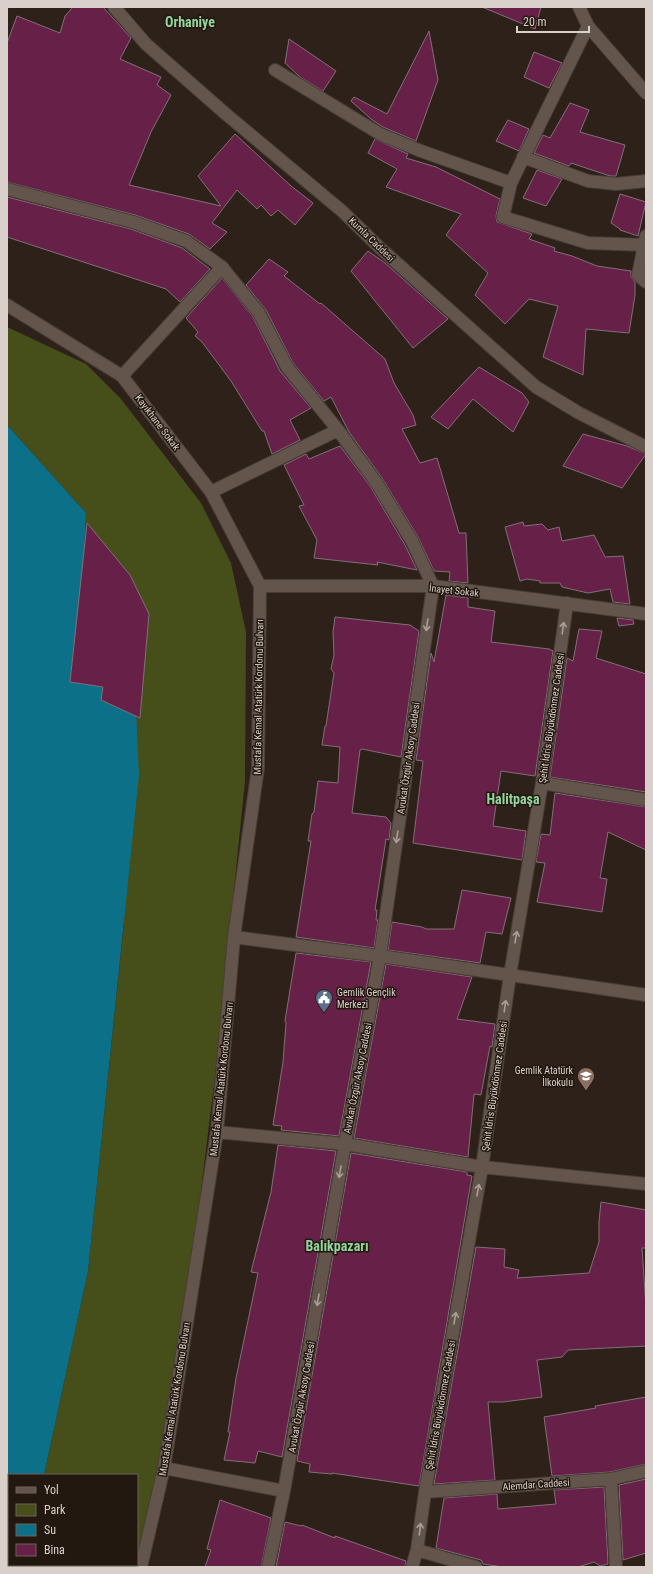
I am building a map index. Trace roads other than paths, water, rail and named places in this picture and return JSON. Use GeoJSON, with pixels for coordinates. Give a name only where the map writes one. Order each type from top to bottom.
{"type":"FeatureCollection","features":[{"type":"Feature","properties":{"kind":"street","name":"Kumla Caddesi"},"geometry":{"type":"LineString","coordinates":[[114,7],[146,44],[227,115],[342,210],[380,248],[536,387],[579,413],[646,447]]}},
{"type":"Feature","properties":{"kind":"street"},"geometry":{"type":"LineString","coordinates":[[580,7],[588,26],[646,93]]}},
{"type":"Feature","properties":{"kind":"street"},"geometry":{"type":"LineString","coordinates":[[588,26],[510,183],[502,217],[588,243],[645,240],[638,275],[646,282]]}},
{"type":"Feature","properties":{"kind":"street"},"geometry":{"type":"LineString","coordinates":[[275,70],[380,134],[420,151],[510,183]]}},
{"type":"Feature","properties":{"kind":"street"},"geometry":{"type":"LineString","coordinates":[[523,157],[588,180],[616,184],[646,181]]}},
{"type":"Feature","properties":{"kind":"street"},"geometry":{"type":"LineString","coordinates":[[7,189],[133,222],[186,241],[222,267],[259,313],[287,367],[338,430],[376,482],[412,541],[433,586]]}},
{"type":"Feature","properties":{"kind":"street"},"geometry":{"type":"LineString","coordinates":[[122,376],[222,267]]}},
{"type":"Feature","properties":{"kind":"street","name":"Kayıkhane Sokak"},"geometry":{"type":"LineString","coordinates":[[7,305],[122,376],[211,492],[260,586]]}},
{"type":"Feature","properties":{"kind":"street"},"geometry":{"type":"LineString","coordinates":[[211,492],[338,430]]}},
{"type":"Feature","properties":{"kind":"street","name":"İnayet Sokak"},"geometry":{"type":"LineString","coordinates":[[260,586],[433,586],[646,614]]}},
{"type":"Feature","properties":{"kind":"street","name":"Mustafa Kemal Atatürk Kordonu Bulvarı"},"geometry":{"type":"LineString","coordinates":[[141,1567],[164,1468],[217,1132],[234,937],[258,768],[260,586]]}},
{"type":"Feature","properties":{"kind":"street","name":"Avukat Özgür Aksoy Caddesi"},"geometry":{"type":"LineString","coordinates":[[268,1567],[284,1491],[345,1144],[380,956],[433,586]]}},
{"type":"Feature","properties":{"kind":"street","name":"Şehit İdris Büyükdönmez Caddesi"},"geometry":{"type":"LineString","coordinates":[[412,1567],[417,1550],[425,1492],[482,1167],[510,975],[542,782],[567,603]]}},
{"type":"Feature","properties":{"kind":"street"},"geometry":{"type":"LineString","coordinates":[[542,782],[646,800]]}},
{"type":"Feature","properties":{"kind":"street"},"geometry":{"type":"LineString","coordinates":[[234,937],[380,956],[646,995]]}},
{"type":"Feature","properties":{"kind":"street"},"geometry":{"type":"LineString","coordinates":[[217,1132],[345,1144],[482,1167],[646,1184]]}},
{"type":"Feature","properties":{"kind":"street"},"geometry":{"type":"LineString","coordinates":[[164,1468],[284,1491]]}},
{"type":"Feature","properties":{"kind":"street","name":"Alemdar Caddesi"},"geometry":{"type":"LineString","coordinates":[[425,1492],[611,1479],[646,1471]]}},
{"type":"Feature","properties":{"kind":"street"},"geometry":{"type":"LineString","coordinates":[[611,1479],[616,1567]]}},
{"type":"Feature","properties":{"kind":"street"},"geometry":{"type":"LineString","coordinates":[[417,1550],[476,1567]]}},
{"type":"Feature","properties":{"kind":"water"},"geometry":{"type":"Polygon","coordinates":[[[7,425],[86,513],[78,673],[136,709],[139,775],[88,1271],[44,1474],[8,1474],[8,1566],[24,1566],[7,1567],[7,425]]]}},
{"type":"Feature","properties":{"kind":"place","name":"Gemlik Gençlik Merkezi"},"geometry":{"type":"Point","coordinates":[324,1013]}},
{"type":"Feature","properties":{"kind":"place","name":"Gemlik Atatürk İlkokulu"},"geometry":{"type":"Point","coordinates":[586,1091]}},
{"type":"Feature","properties":{"kind":"district","name":"Orhaniye"},"geometry":{"type":"Point","coordinates":[190,22]}},
{"type":"Feature","properties":{"kind":"district","name":"Halitpaşa"},"geometry":{"type":"Point","coordinates":[513,799]}},
{"type":"Feature","properties":{"kind":"district","name":"Balıkpazarı"},"geometry":{"type":"Point","coordinates":[337,1246]}}]}
